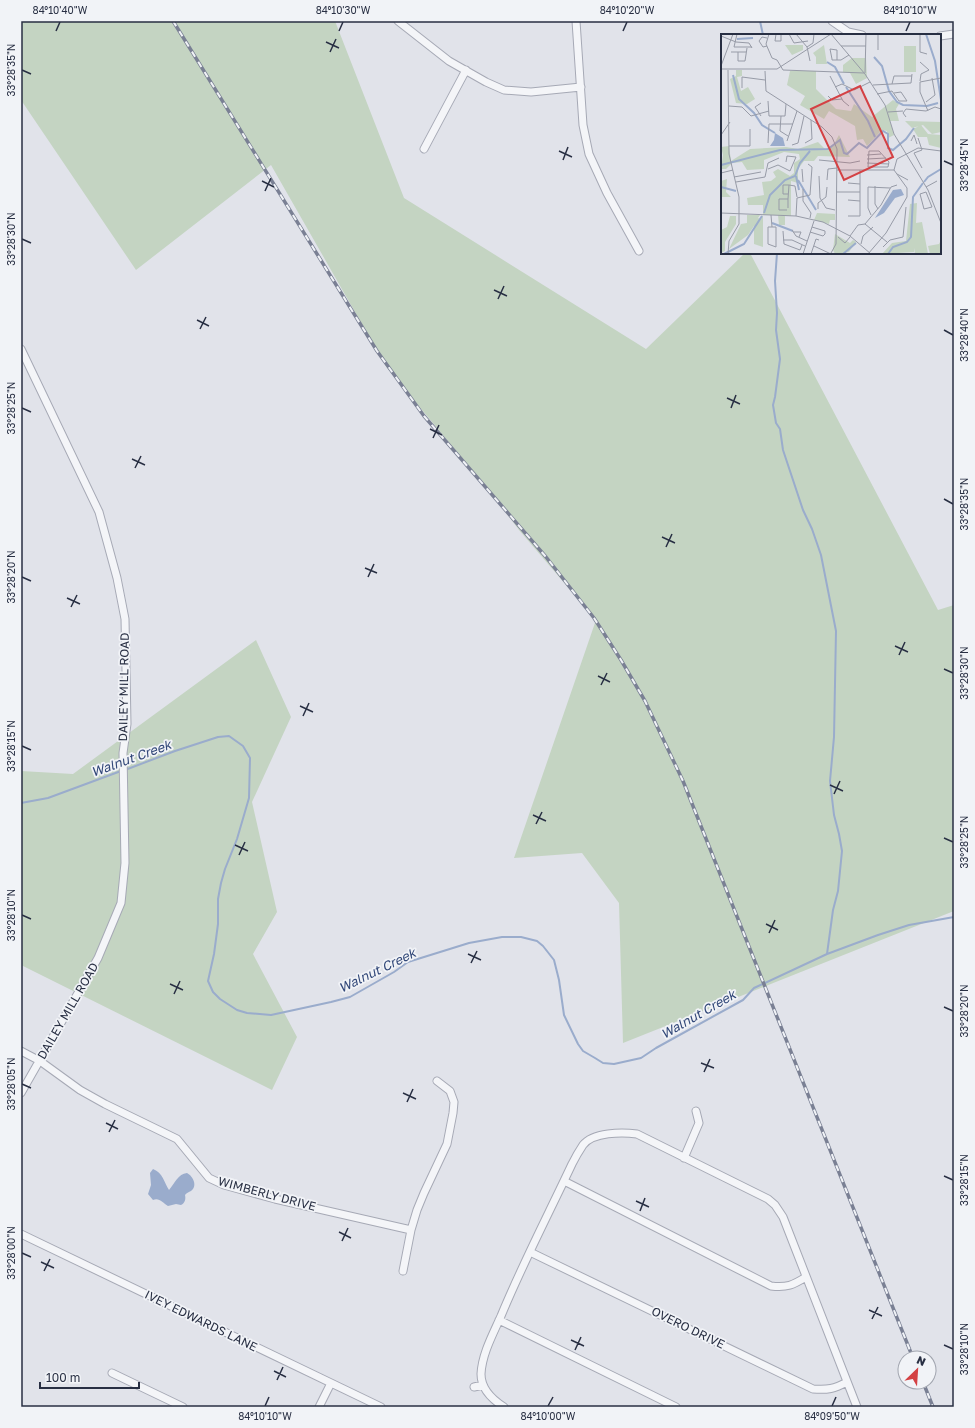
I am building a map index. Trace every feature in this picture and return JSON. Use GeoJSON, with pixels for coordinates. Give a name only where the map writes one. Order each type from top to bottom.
{"type":"FeatureCollection","features":[{"type":"Feature","properties":{"kind":"street"},"geometry":{"type":"LineString","coordinates":[[398,21],[449,61],[486,82],[504,90],[531,92],[581,87]]}},
{"type":"Feature","properties":{"kind":"street"},"geometry":{"type":"LineString","coordinates":[[576,21],[583,124],[589,154],[607,194],[639,251]]}},
{"type":"Feature","properties":{"kind":"street"},"geometry":{"type":"LineString","coordinates":[[832,21],[848,32],[857,34]]}},
{"type":"Feature","properties":{"kind":"street"},"geometry":{"type":"LineString","coordinates":[[941,36],[954,34]]}},
{"type":"Feature","properties":{"kind":"street"},"geometry":{"type":"LineString","coordinates":[[424,149],[466,70]]}},
{"type":"Feature","properties":{"kind":"street","name":"DAILEY MILL ROAD"},"geometry":{"type":"LineString","coordinates":[[21,349],[99,512],[117,578],[125,618],[127,724],[123,752],[125,863],[120,903],[98,958],[21,1093]]}},
{"type":"Feature","properties":{"kind":"street","name":"WIMBERLY DRIVE"},"geometry":{"type":"LineString","coordinates":[[21,1051],[40,1061],[80,1090],[105,1104],[177,1139],[209,1178],[224,1185],[275,1199],[411,1230]]}},
{"type":"Feature","properties":{"kind":"street"},"geometry":{"type":"LineString","coordinates":[[403,1270],[411,1230],[424,1193],[447,1144],[453,1113],[454,1102],[450,1091],[437,1081]]}},
{"type":"Feature","properties":{"kind":"street"},"geometry":{"type":"LineString","coordinates":[[684,1158],[699,1123],[696,1111]]}},
{"type":"Feature","properties":{"kind":"street"},"geometry":{"type":"LineString","coordinates":[[504,1407],[493,1400],[483,1385],[481,1375],[486,1352],[499,1320],[572,1164],[584,1144],[591,1138],[624,1132],[637,1134],[768,1199],[775,1205],[783,1217],[857,1407]]}},
{"type":"Feature","properties":{"kind":"street"},"geometry":{"type":"LineString","coordinates":[[564,1182],[772,1286],[781,1288],[790,1286],[806,1277]]}},
{"type":"Feature","properties":{"kind":"street","name":"IVEY EDWARDS LANE"},"geometry":{"type":"LineString","coordinates":[[21,1234],[381,1407]]}},
{"type":"Feature","properties":{"kind":"street","name":"OVERO DRIVE"},"geometry":{"type":"LineString","coordinates":[[530,1252],[813,1389],[826,1390],[847,1382]]}},
{"type":"Feature","properties":{"kind":"street"},"geometry":{"type":"LineString","coordinates":[[499,1320],[676,1407]]}},
{"type":"Feature","properties":{"kind":"street"},"geometry":{"type":"LineString","coordinates":[[112,1373],[183,1407]]}},
{"type":"Feature","properties":{"kind":"street"},"geometry":{"type":"LineString","coordinates":[[319,1407],[331,1383]]}},
{"type":"Feature","properties":{"kind":"street"},"geometry":{"type":"LineString","coordinates":[[474,1387],[483,1385]]}},
{"type":"Feature","properties":{"kind":"green space"},"geometry":{"type":"Polygon","coordinates":[[[21,21],[335,21],[404,198],[646,349],[744,254],[751,254],[938,610],[954,605],[954,911],[623,1043],[619,903],[582,853],[514,858],[596,620],[519,530],[492,494],[387,368],[271,165],[136,270],[21,100],[21,21]]]}},
{"type":"Feature","properties":{"kind":"green space"},"geometry":{"type":"Polygon","coordinates":[[[256,640],[291,717],[252,802],[277,912],[253,954],[297,1037],[272,1090],[21,965],[21,771],[73,774],[256,640]]]}},
{"type":"Feature","properties":{"kind":"water"},"geometry":{"type":"Polygon","coordinates":[[[153,1169],[161,1175],[169,1190],[181,1175],[187,1173],[191,1176],[194,1181],[193,1189],[185,1194],[185,1201],[181,1205],[176,1204],[168,1206],[159,1200],[153,1200],[148,1194],[151,1185],[150,1173],[153,1169]]]}},
{"type":"Feature","properties":{"kind":"waterway"},"geometry":{"type":"LineString","coordinates":[[760,21],[763,34]]}},
{"type":"Feature","properties":{"kind":"waterway"},"geometry":{"type":"LineString","coordinates":[[777,254],[775,281],[777,313],[776,330],[780,359],[773,405],[776,423],[780,429],[783,450],[803,510],[812,529],[821,555],[836,631],[834,737],[830,781],[834,815],[842,851],[838,891],[833,910],[827,954]]}},
{"type":"Feature","properties":{"kind":"waterway","name":"Walnut Creek"},"geometry":{"type":"LineString","coordinates":[[125,770],[218,737],[229,736],[243,746],[250,758],[249,798],[237,839],[221,883],[218,899],[218,924],[214,954],[208,981],[213,992],[220,999],[237,1010],[247,1013],[271,1015],[350,997],[394,972],[408,962],[469,943],[502,937],[521,937],[537,941],[554,960],[559,980],[564,1015],[583,1051],[603,1063],[614,1064],[641,1058],[656,1048],[743,1000],[754,988],[827,954],[909,925],[954,917]]}},
{"type":"Feature","properties":{"kind":"waterway","name":"Walnut Creek"},"geometry":{"type":"LineString","coordinates":[[21,803],[48,798],[121,771]]}},
{"type":"Feature","properties":{"kind":"railway"},"geometry":{"type":"LineString","coordinates":[[173,21],[377,351],[424,416],[546,557],[594,618],[645,701],[683,781],[910,1350]]}},
{"type":"Feature","properties":{"kind":"railway"},"geometry":{"type":"LineString","coordinates":[[926,1390],[933,1407]]}}]}
